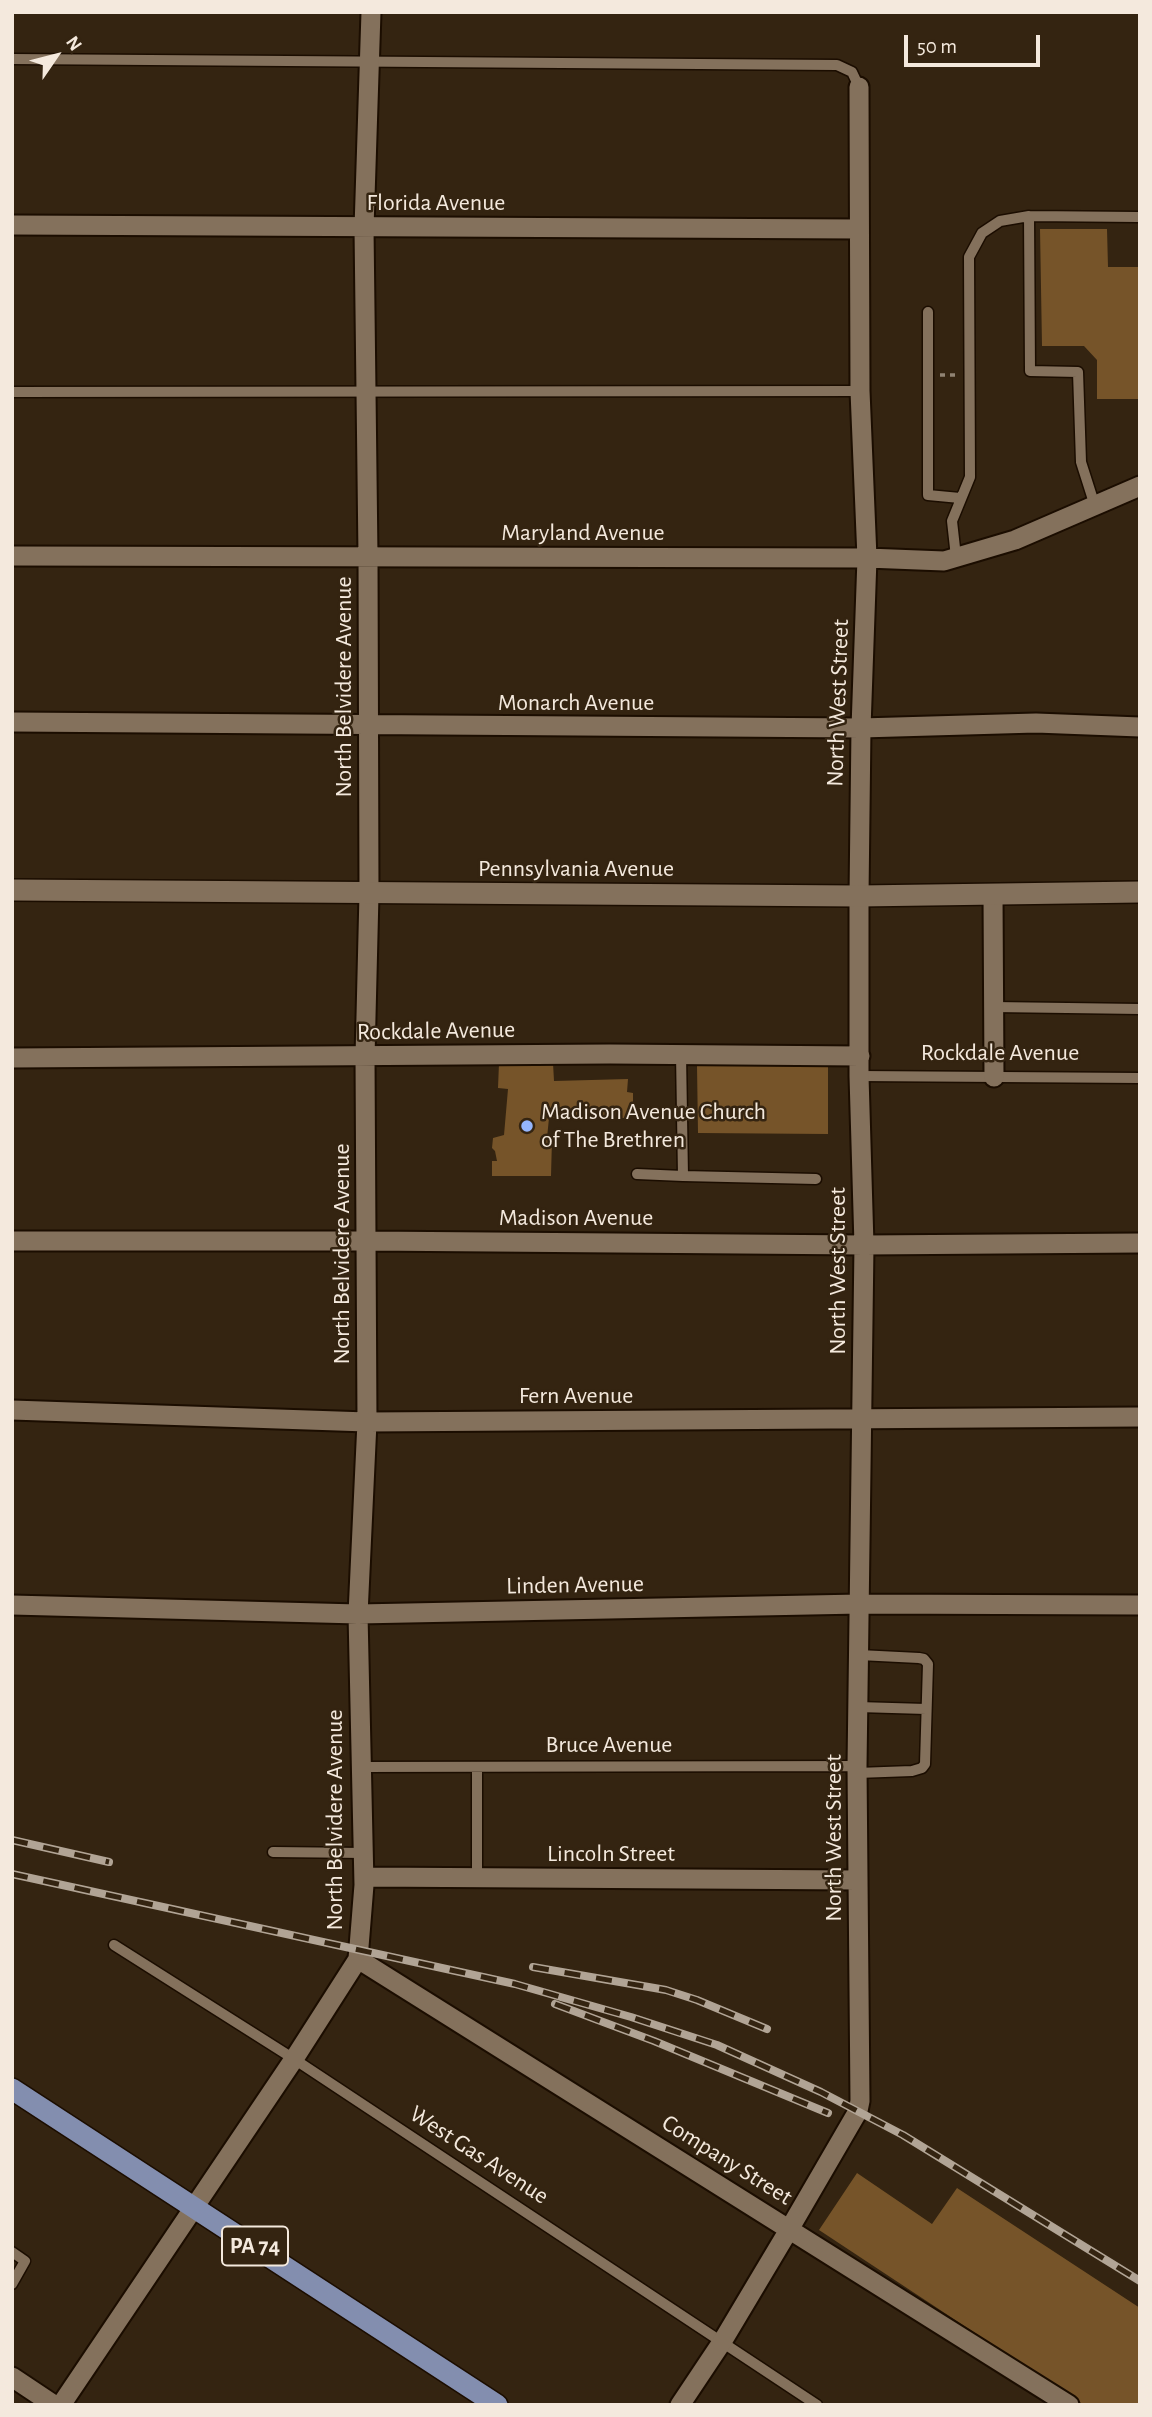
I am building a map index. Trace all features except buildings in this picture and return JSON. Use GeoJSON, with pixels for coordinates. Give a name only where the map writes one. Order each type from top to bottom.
{"type":"FeatureCollection","features":[{"type":"Feature","properties":{"kind":"main road","name":"PA 74"},"geometry":{"type":"LineString","coordinates":[[12,2089],[497,2405]]}},
{"type":"Feature","properties":{"kind":"street","name":"North Belvidere Avenue"},"geometry":{"type":"LineString","coordinates":[[61,2405],[193,2205],[294,2059],[358,1959],[364,1878],[358,1614],[367,1422],[365,1057],[369,894],[368,391],[364,228],[371,12]]}},
{"type":"Feature","properties":{"kind":"street","name":"North West Street"},"geometry":{"type":"LineString","coordinates":[[680,2405],[722,2342],[790,2228],[858,2111],[860,2101],[857,1769],[864,1245],[859,1076],[859,896],[867,558],[860,391],[859,87]]}},
{"type":"Feature","properties":{"kind":"street","name":"Florida Avenue"},"geometry":{"type":"LineString","coordinates":[[12,225],[859,229]]}},
{"type":"Feature","properties":{"kind":"street","name":"Maryland Avenue"},"geometry":{"type":"LineString","coordinates":[[12,556],[867,558],[944,561],[1015,541],[1140,486]]}},
{"type":"Feature","properties":{"kind":"street","name":"Monarch Avenue"},"geometry":{"type":"LineString","coordinates":[[12,722],[861,728],[1036,723],[1140,727]]}},
{"type":"Feature","properties":{"kind":"street","name":"Pennsylvania Avenue"},"geometry":{"type":"LineString","coordinates":[[12,890],[859,896],[1140,892]]}},
{"type":"Feature","properties":{"kind":"street"},"geometry":{"type":"LineString","coordinates":[[993,894],[994,1077]]}},
{"type":"Feature","properties":{"kind":"street","name":"Rockdale Avenue"},"geometry":{"type":"LineString","coordinates":[[12,1058],[681,1054],[860,1056]]}},
{"type":"Feature","properties":{"kind":"street","name":"Madison Avenue"},"geometry":{"type":"LineString","coordinates":[[12,1241],[864,1245],[1140,1243]]}},
{"type":"Feature","properties":{"kind":"street","name":"Fern Avenue"},"geometry":{"type":"LineString","coordinates":[[12,1410],[367,1422],[1140,1417]]}},
{"type":"Feature","properties":{"kind":"street","name":"Linden Avenue"},"geometry":{"type":"LineString","coordinates":[[12,1605],[358,1614],[860,1604],[1140,1605]]}},
{"type":"Feature","properties":{"kind":"street","name":"Lincoln Street"},"geometry":{"type":"LineString","coordinates":[[364,1878],[858,1880]]}},
{"type":"Feature","properties":{"kind":"street","name":"Company Street"},"geometry":{"type":"LineString","coordinates":[[358,1959],[1069,2405]]}},
{"type":"Feature","properties":{"kind":"street"},"geometry":{"type":"LineString","coordinates":[[12,2377],[54,2405]]}},
{"type":"Feature","properties":{"kind":"lane"},"geometry":{"type":"LineString","coordinates":[[12,59],[836,65],[852,72],[859,87]]}},
{"type":"Feature","properties":{"kind":"lane"},"geometry":{"type":"LineString","coordinates":[[1029,216],[1030,371],[1078,372],[1081,462],[1095,506]]}},
{"type":"Feature","properties":{"kind":"lane"},"geometry":{"type":"LineString","coordinates":[[956,557],[952,521],[970,477],[969,257],[982,233],[1000,221],[1029,216],[1138,217]]}},
{"type":"Feature","properties":{"kind":"lane"},"geometry":{"type":"LineString","coordinates":[[928,312],[929,495],[960,498]]}},
{"type":"Feature","properties":{"kind":"lane"},"geometry":{"type":"LineString","coordinates":[[12,391],[860,391]]}},
{"type":"Feature","properties":{"kind":"lane"},"geometry":{"type":"LineString","coordinates":[[994,1007],[1140,1009]]}},
{"type":"Feature","properties":{"kind":"lane"},"geometry":{"type":"LineString","coordinates":[[681,1054],[683,1175]]}},
{"type":"Feature","properties":{"kind":"lane","name":"Rockdale Avenue"},"geometry":{"type":"LineString","coordinates":[[859,1076],[1140,1078]]}},
{"type":"Feature","properties":{"kind":"lane"},"geometry":{"type":"LineString","coordinates":[[637,1174],[816,1179]]}},
{"type":"Feature","properties":{"kind":"lane"},"geometry":{"type":"LineString","coordinates":[[858,1707],[926,1709],[928,1664],[924,1659],[859,1655]]}},
{"type":"Feature","properties":{"kind":"lane","name":"Bruce Avenue"},"geometry":{"type":"LineString","coordinates":[[362,1767],[912,1771],[925,1764],[926,1709]]}},
{"type":"Feature","properties":{"kind":"lane"},"geometry":{"type":"LineString","coordinates":[[477,1767],[477,1878]]}},
{"type":"Feature","properties":{"kind":"lane"},"geometry":{"type":"LineString","coordinates":[[272,1852],[364,1853]]}},
{"type":"Feature","properties":{"kind":"lane","name":"West Gas Avenue"},"geometry":{"type":"LineString","coordinates":[[114,1945],[294,2059],[817,2405]]}},
{"type":"Feature","properties":{"kind":"lane"},"geometry":{"type":"LineString","coordinates":[[12,2252],[25,2261],[12,2284]]}},
{"type":"Feature","properties":{"kind":"path"},"geometry":{"type":"LineString","coordinates":[[928,375],[969,376]]}},
{"type":"Feature","properties":{"kind":"railway"},"geometry":{"type":"LineString","coordinates":[[12,1840],[109,1862]]}},
{"type":"Feature","properties":{"kind":"railway"},"geometry":{"type":"LineString","coordinates":[[12,1874],[515,1984],[717,2045],[821,2092],[903,2135],[1140,2281]]}},
{"type":"Feature","properties":{"kind":"railway"},"geometry":{"type":"LineString","coordinates":[[533,1967],[666,1990],[767,2029]]}},
{"type":"Feature","properties":{"kind":"railway"},"geometry":{"type":"LineString","coordinates":[[555,2004],[654,2041],[828,2113]]}},
{"type":"Feature","properties":{"kind":"place","name":"Madison Avenue Church of The Brethren"},"geometry":{"type":"Point","coordinates":[527,1126]}}]}
